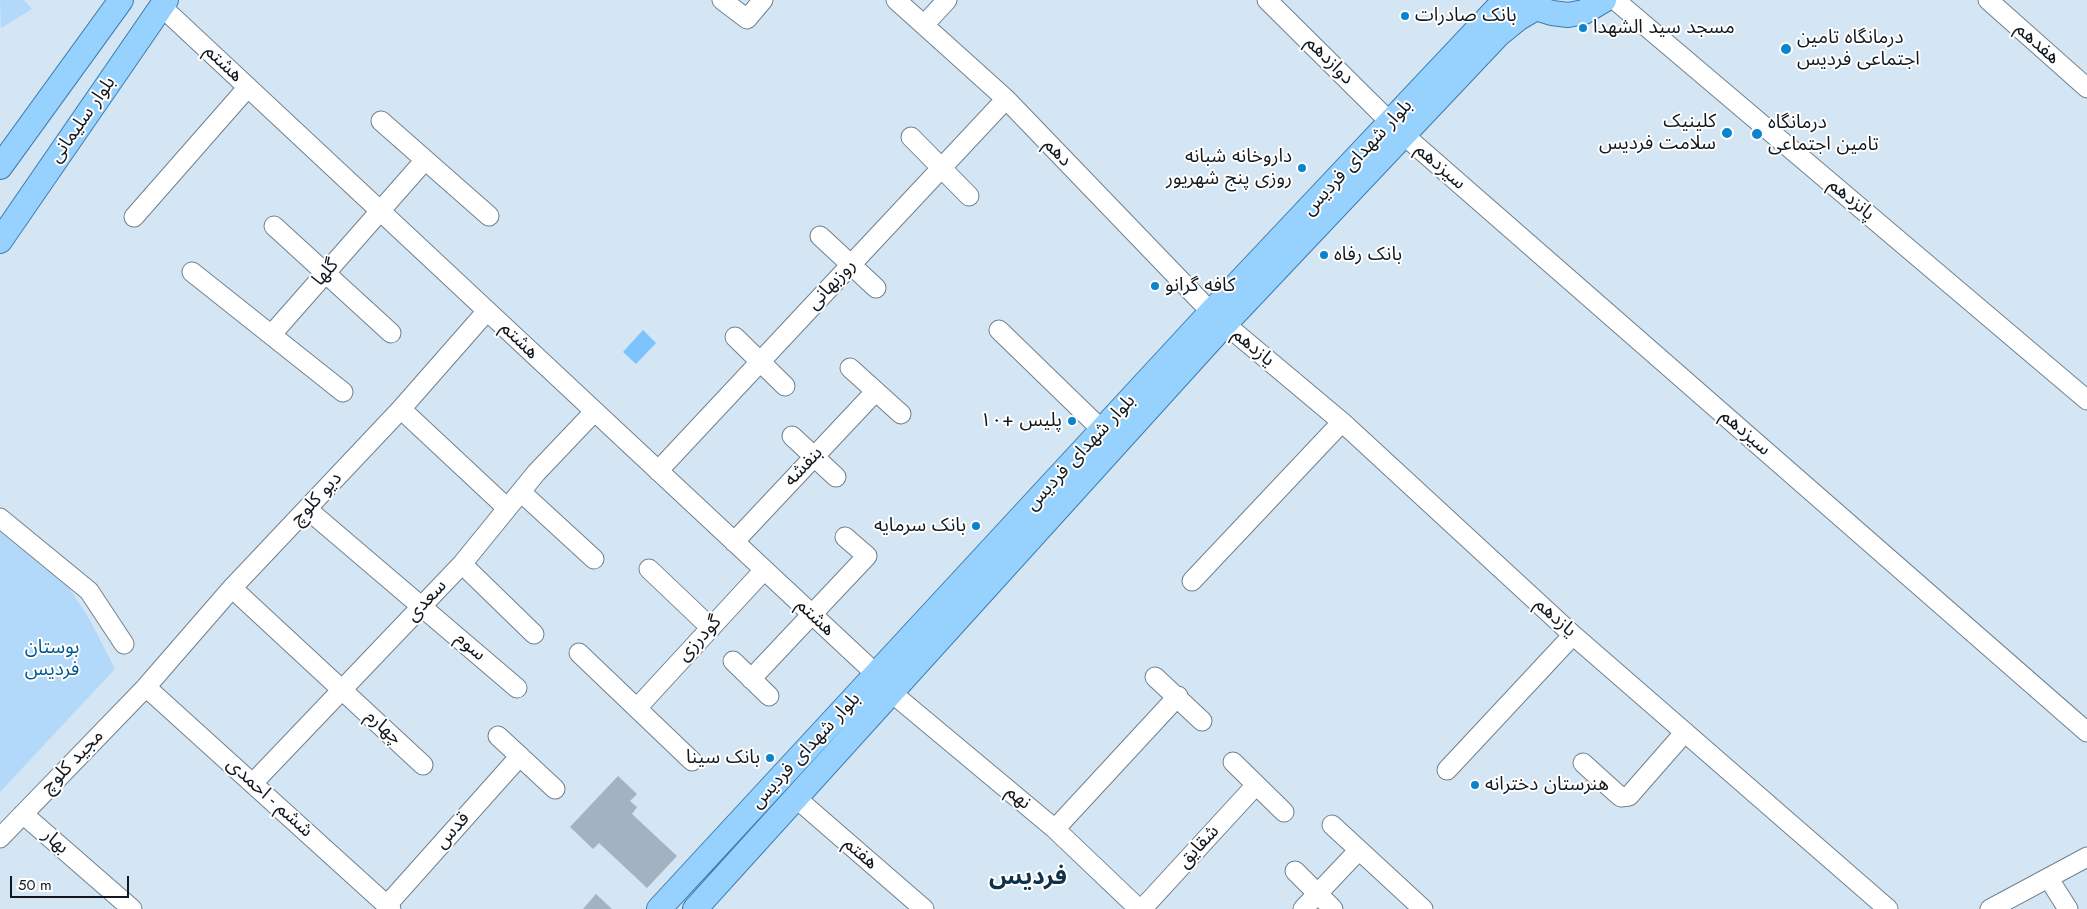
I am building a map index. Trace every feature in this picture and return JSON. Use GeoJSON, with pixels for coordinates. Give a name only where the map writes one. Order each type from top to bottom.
{"type":"FeatureCollection","features":[{"type":"Feature","properties":{"kind":"main road","name":"بلوار سلیمانی"},"geometry":{"type":"LineString","coordinates":[[0,167],[121,0]]}},
{"type":"Feature","properties":{"kind":"main road","name":"بلوار شهدای فردیس"},"geometry":{"type":"LineString","coordinates":[[1398,129],[1505,0]]}},
{"type":"Feature","properties":{"kind":"main road"},"geometry":{"type":"LineString","coordinates":[[1530,4],[1552,13],[1568,15],[1584,12],[1604,0]]}},
{"type":"Feature","properties":{"kind":"main road","name":"بلوار سلیمانی"},"geometry":{"type":"LineString","coordinates":[[0,241],[164,3]]}},
{"type":"Feature","properties":{"kind":"main road","name":"بلوار شهدای فردیس"},"geometry":{"type":"LineString","coordinates":[[659,909],[1102,430],[1218,318],[1398,129],[1498,35],[1519,18],[1530,4]]}},
{"type":"Feature","properties":{"kind":"main road","name":"بلوار شهدای فردیس"},"geometry":{"type":"LineString","coordinates":[[695,909],[892,693],[1218,318]]}},
{"type":"Feature","properties":{"kind":"street"},"geometry":{"type":"LineString","coordinates":[[722,0],[747,19],[764,0]]}},
{"type":"Feature","properties":{"kind":"street","name":"دهم"},"geometry":{"type":"LineString","coordinates":[[896,0],[1006,99],[1218,318]]}},
{"type":"Feature","properties":{"kind":"street"},"geometry":{"type":"LineString","coordinates":[[924,26],[947,0]]}},
{"type":"Feature","properties":{"kind":"street","name":"دوازدهم"},"geometry":{"type":"LineString","coordinates":[[1267,0],[1398,129]]}},
{"type":"Feature","properties":{"kind":"street","name":"پانزدهم"},"geometry":{"type":"LineString","coordinates":[[1615,0],[2087,400]]}},
{"type":"Feature","properties":{"kind":"street","name":"هفدهم"},"geometry":{"type":"LineString","coordinates":[[1988,0],[2087,88]]}},
{"type":"Feature","properties":{"kind":"street","name":"هشتم"},"geometry":{"type":"LineString","coordinates":[[164,3],[248,87],[877,675]]}},
{"type":"Feature","properties":{"kind":"street"},"geometry":{"type":"LineString","coordinates":[[134,217],[248,87]]}},
{"type":"Feature","properties":{"kind":"street","name":"روزبهانی"},"geometry":{"type":"LineString","coordinates":[[658,471],[1006,99]]}},
{"type":"Feature","properties":{"kind":"street"},"geometry":{"type":"LineString","coordinates":[[382,121],[489,216]]}},
{"type":"Feature","properties":{"kind":"street","name":"سیزدهم"},"geometry":{"type":"LineString","coordinates":[[1398,129],[2087,731]]}},
{"type":"Feature","properties":{"kind":"street"},"geometry":{"type":"LineString","coordinates":[[911,137],[968,196]]}},
{"type":"Feature","properties":{"kind":"street"},"geometry":{"type":"LineString","coordinates":[[380,211],[425,160]]}},
{"type":"Feature","properties":{"kind":"street","name":"گلها"},"geometry":{"type":"LineString","coordinates":[[272,334],[380,211]]}},
{"type":"Feature","properties":{"kind":"street"},"geometry":{"type":"LineString","coordinates":[[274,226],[391,333]]}},
{"type":"Feature","properties":{"kind":"street"},"geometry":{"type":"LineString","coordinates":[[820,236],[876,288]]}},
{"type":"Feature","properties":{"kind":"street"},"geometry":{"type":"LineString","coordinates":[[192,272],[343,392]]}},
{"type":"Feature","properties":{"kind":"street","name":"دیو کلوچ"},"geometry":{"type":"LineString","coordinates":[[146,687],[232,588],[401,409],[488,311]]}},
{"type":"Feature","properties":{"kind":"street","name":"یازدهم"},"geometry":{"type":"LineString","coordinates":[[1218,318],[1342,422],[1573,635],[1888,909]]}},
{"type":"Feature","properties":{"kind":"street"},"geometry":{"type":"LineString","coordinates":[[999,330],[1102,430]]}},
{"type":"Feature","properties":{"kind":"street"},"geometry":{"type":"LineString","coordinates":[[735,337],[785,386]]}},
{"type":"Feature","properties":{"kind":"street"},"geometry":{"type":"LineString","coordinates":[[850,368],[901,414]]}},
{"type":"Feature","properties":{"kind":"street","name":"بنفشه"},"geometry":{"type":"LineString","coordinates":[[734,542],[875,392]]}},
{"type":"Feature","properties":{"kind":"street"},"geometry":{"type":"LineString","coordinates":[[401,409],[507,508]]}},
{"type":"Feature","properties":{"kind":"street","name":"سعدی"},"geometry":{"type":"LineString","coordinates":[[253,783],[462,564],[551,456],[594,412]]}},
{"type":"Feature","properties":{"kind":"street"},"geometry":{"type":"LineString","coordinates":[[1192,581],[1342,422]]}},
{"type":"Feature","properties":{"kind":"street"},"geometry":{"type":"LineString","coordinates":[[792,436],[836,477]]}},
{"type":"Feature","properties":{"kind":"street"},"geometry":{"type":"LineString","coordinates":[[521,492],[594,559]]}},
{"type":"Feature","properties":{"kind":"street","name":"سوم"},"geometry":{"type":"LineString","coordinates":[[307,509],[517,688]]}},
{"type":"Feature","properties":{"kind":"street"},"geometry":{"type":"LineString","coordinates":[[0,518],[89,591],[124,644]]}},
{"type":"Feature","properties":{"kind":"street"},"geometry":{"type":"LineString","coordinates":[[751,679],[867,556],[845,537]]}},
{"type":"Feature","properties":{"kind":"street"},"geometry":{"type":"LineString","coordinates":[[462,564],[534,634]]}},
{"type":"Feature","properties":{"kind":"street"},"geometry":{"type":"LineString","coordinates":[[649,569],[711,628]]}},
{"type":"Feature","properties":{"kind":"street","name":"گودرزی"},"geometry":{"type":"LineString","coordinates":[[637,708],[764,570]]}},
{"type":"Feature","properties":{"kind":"street","name":"چهارم"},"geometry":{"type":"LineString","coordinates":[[232,588],[424,765]]}},
{"type":"Feature","properties":{"kind":"street"},"geometry":{"type":"LineString","coordinates":[[1447,770],[1573,635]]}},
{"type":"Feature","properties":{"kind":"street"},"geometry":{"type":"LineString","coordinates":[[578,653],[692,761]]}},
{"type":"Feature","properties":{"kind":"street"},"geometry":{"type":"LineString","coordinates":[[733,661],[769,696]]}},
{"type":"Feature","properties":{"kind":"street"},"geometry":{"type":"LineString","coordinates":[[1155,677],[1178,696],[1202,720]]}},
{"type":"Feature","properties":{"kind":"street","name":"ششم - احمدی"},"geometry":{"type":"LineString","coordinates":[[146,687],[389,907]]}},
{"type":"Feature","properties":{"kind":"street","name":"مجید کلوچ"},"geometry":{"type":"LineString","coordinates":[[0,838],[146,687]]}},
{"type":"Feature","properties":{"kind":"street","name":"نهم"},"geometry":{"type":"LineString","coordinates":[[892,693],[1055,829],[1140,909]]}},
{"type":"Feature","properties":{"kind":"street"},"geometry":{"type":"LineString","coordinates":[[1055,829],[1178,696]]}},
{"type":"Feature","properties":{"kind":"street"},"geometry":{"type":"LineString","coordinates":[[1583,763],[1621,797],[1628,796],[1685,732]]}},
{"type":"Feature","properties":{"kind":"street"},"geometry":{"type":"LineString","coordinates":[[498,736],[555,788]]}},
{"type":"Feature","properties":{"kind":"street","name":"قدس"},"geometry":{"type":"LineString","coordinates":[[389,907],[520,756]]}},
{"type":"Feature","properties":{"kind":"street"},"geometry":{"type":"LineString","coordinates":[[1233,762],[1284,812]]}},
{"type":"Feature","properties":{"kind":"street","name":"شقایق"},"geometry":{"type":"LineString","coordinates":[[1140,909],[1256,785]]}},
{"type":"Feature","properties":{"kind":"street","name":"هفتم"},"geometry":{"type":"LineString","coordinates":[[796,798],[924,909]]}},
{"type":"Feature","properties":{"kind":"street","name":"بهار"},"geometry":{"type":"LineString","coordinates":[[23,814],[132,909]]}},
{"type":"Feature","properties":{"kind":"street"},"geometry":{"type":"LineString","coordinates":[[1332,825],[1423,909]]}},
{"type":"Feature","properties":{"kind":"street"},"geometry":{"type":"LineString","coordinates":[[1303,909],[1358,851]]}},
{"type":"Feature","properties":{"kind":"street"},"geometry":{"type":"LineString","coordinates":[[1990,909],[2087,857]]}},
{"type":"Feature","properties":{"kind":"street"},"geometry":{"type":"LineString","coordinates":[[1295,872],[1334,909]]}},
{"type":"Feature","properties":{"kind":"street"},"geometry":{"type":"LineString","coordinates":[[2049,879],[2068,909]]}},
{"type":"Feature","properties":{"kind":"green space"},"geometry":{"type":"Polygon","coordinates":[[[0,0],[24,0],[32,9],[1,28],[0,0]]]}},
{"type":"Feature","properties":{"kind":"green space","name":"بوستان فردیس"},"geometry":{"type":"Polygon","coordinates":[[[0,532],[69,588],[90,620],[115,669],[0,792],[0,532]]]}},
{"type":"Feature","properties":{"kind":"water"},"geometry":{"type":"Polygon","coordinates":[[[643,330],[656,343],[636,364],[623,352],[643,330]]]}},
{"type":"Feature","properties":{"kind":"building"},"geometry":{"type":"Polygon","coordinates":[[[618,776],[637,794],[630,801],[637,807],[632,814],[677,856],[647,888],[599,843],[593,849],[570,827],[618,776]]]}},
{"type":"Feature","properties":{"kind":"building"},"geometry":{"type":"Polygon","coordinates":[[[596,894],[612,909],[583,909],[596,894]]]}},
{"type":"Feature","properties":{"kind":"place","name":"بانک صادرات"},"geometry":{"type":"Point","coordinates":[1405,16]}},
{"type":"Feature","properties":{"kind":"place","name":"مسجد سید الشهدا"},"geometry":{"type":"Point","coordinates":[1583,28]}},
{"type":"Feature","properties":{"kind":"place","name":"درمانگاه تامین اجتماعی فردیس"},"geometry":{"type":"Point","coordinates":[1786,49]}},
{"type":"Feature","properties":{"kind":"place","name":"کلینیک سلامت فردیس"},"geometry":{"type":"Point","coordinates":[1727,133]}},
{"type":"Feature","properties":{"kind":"place","name":"درمانگاه تامین اجتماعى"},"geometry":{"type":"Point","coordinates":[1757,134]}},
{"type":"Feature","properties":{"kind":"place","name":"داروخانه شبانه روزی پنج شهریور"},"geometry":{"type":"Point","coordinates":[1302,168]}},
{"type":"Feature","properties":{"kind":"place","name":"بانک رفاه"},"geometry":{"type":"Point","coordinates":[1324,255]}},
{"type":"Feature","properties":{"kind":"place","name":"کافه گرانو"},"geometry":{"type":"Point","coordinates":[1155,286]}},
{"type":"Feature","properties":{"kind":"place","name":"پلیس +۱۰"},"geometry":{"type":"Point","coordinates":[1072,421]}},
{"type":"Feature","properties":{"kind":"place","name":"بانک سرمایه"},"geometry":{"type":"Point","coordinates":[976,526]}},
{"type":"Feature","properties":{"kind":"place","name":"بانک سینا"},"geometry":{"type":"Point","coordinates":[770,758]}},
{"type":"Feature","properties":{"kind":"place","name":"هنرستان دخترانه"},"geometry":{"type":"Point","coordinates":[1475,785]}},
{"type":"Feature","properties":{"kind":"district","name":"فردیس"},"geometry":{"type":"Point","coordinates":[1028,878]}}]}
